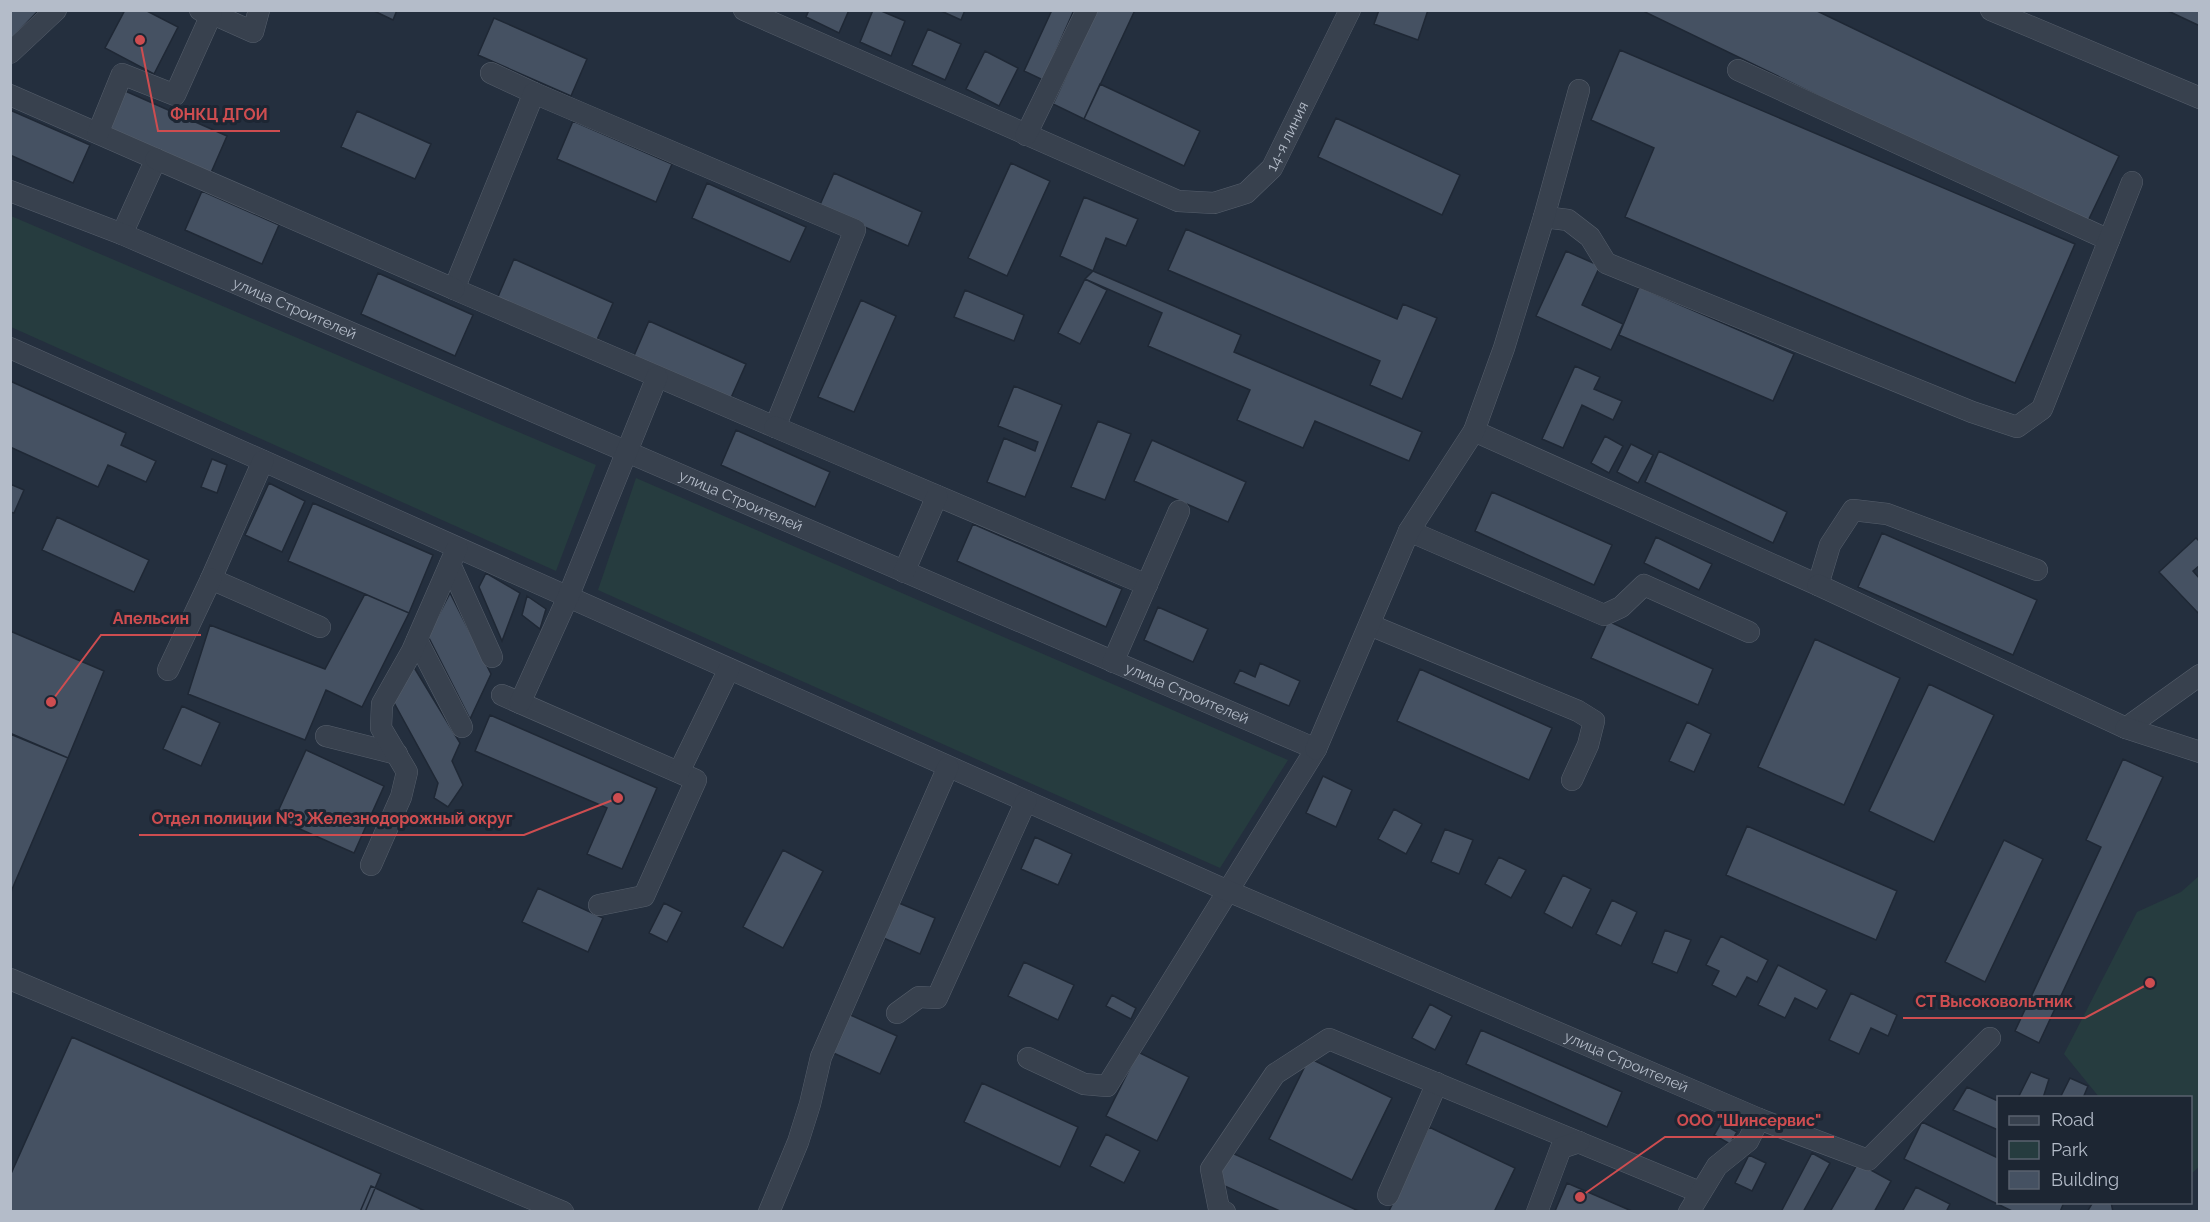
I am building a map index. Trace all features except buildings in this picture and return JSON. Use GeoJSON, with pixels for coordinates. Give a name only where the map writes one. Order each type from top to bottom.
{"type":"FeatureCollection","features":[{"type":"Feature","properties":{"kind":"street"},"geometry":{"type":"LineString","coordinates":[[10,52],[56,10]]}},
{"type":"Feature","properties":{"kind":"street"},"geometry":{"type":"LineString","coordinates":[[202,10],[253,32],[259,10]]}},
{"type":"Feature","properties":{"kind":"street"},"geometry":{"type":"LineString","coordinates":[[98,133],[122,74],[175,95],[211,15],[202,10]]}},
{"type":"Feature","properties":{"kind":"street"},"geometry":{"type":"LineString","coordinates":[[744,10],[1026,135],[1087,10]]}},
{"type":"Feature","properties":{"kind":"street","name":"14-я линия"},"geometry":{"type":"LineString","coordinates":[[1026,135],[1178,201],[1214,203],[1246,193],[1272,168],[1350,10]]}},
{"type":"Feature","properties":{"kind":"street"},"geometry":{"type":"LineString","coordinates":[[1991,10],[2199,98]]}},
{"type":"Feature","properties":{"kind":"street"},"geometry":{"type":"LineString","coordinates":[[491,74],[855,230],[775,427]]}},
{"type":"Feature","properties":{"kind":"street"},"geometry":{"type":"LineString","coordinates":[[1735,77],[2106,246]]}},
{"type":"Feature","properties":{"kind":"street"},"geometry":{"type":"LineString","coordinates":[[1028,1058],[1084,1084],[1107,1086],[1316,749],[1409,531],[1474,431],[1504,348],[1544,217],[1579,90]]}},
{"type":"Feature","properties":{"kind":"street"},"geometry":{"type":"LineString","coordinates":[[454,289],[534,93]]}},
{"type":"Feature","properties":{"kind":"street"},"geometry":{"type":"LineString","coordinates":[[10,95],[657,377],[1147,585]]}},
{"type":"Feature","properties":{"kind":"street"},"geometry":{"type":"LineString","coordinates":[[122,234],[156,159]]}},
{"type":"Feature","properties":{"kind":"street"},"geometry":{"type":"LineString","coordinates":[[1544,217],[1568,220],[1590,237],[1606,263],[1972,412],[2017,427],[2042,409],[2132,182]]}},
{"type":"Feature","properties":{"kind":"street","name":"улица Строителей"},"geometry":{"type":"LineString","coordinates":[[10,191],[122,234],[1316,749]]}},
{"type":"Feature","properties":{"kind":"street"},"geometry":{"type":"LineString","coordinates":[[10,348],[263,461],[453,556],[568,597]]}},
{"type":"Feature","properties":{"kind":"street"},"geometry":{"type":"LineString","coordinates":[[599,905],[644,896],[696,780],[511,699],[568,597],[657,377]]}},
{"type":"Feature","properties":{"kind":"street"},"geometry":{"type":"LineString","coordinates":[[1474,431],[1818,585],[2126,728],[2199,752]]}},
{"type":"Feature","properties":{"kind":"street"},"geometry":{"type":"LineString","coordinates":[[168,670],[263,461]]}},
{"type":"Feature","properties":{"kind":"street"},"geometry":{"type":"LineString","coordinates":[[904,572],[936,496]]}},
{"type":"Feature","properties":{"kind":"street"},"geometry":{"type":"LineString","coordinates":[[1818,585],[1830,545],[1853,510],[1887,514],[2037,570]]}},
{"type":"Feature","properties":{"kind":"street"},"geometry":{"type":"LineString","coordinates":[[1113,662],[1179,511]]}},
{"type":"Feature","properties":{"kind":"street"},"geometry":{"type":"LineString","coordinates":[[1409,531],[1604,615],[1621,607],[1644,585],[1749,632]]}},
{"type":"Feature","properties":{"kind":"street"},"geometry":{"type":"LineString","coordinates":[[371,865],[401,797],[408,772],[381,728],[382,704],[417,640],[453,556]]}},
{"type":"Feature","properties":{"kind":"street"},"geometry":{"type":"LineString","coordinates":[[453,556],[492,657]]}},
{"type":"Feature","properties":{"kind":"street"},"geometry":{"type":"LineString","coordinates":[[211,579],[320,627]]}},
{"type":"Feature","properties":{"kind":"street","name":"улица Строителей"},"geometry":{"type":"LineString","coordinates":[[568,597],[1228,891],[1759,1119],[1868,1160],[1990,1038]]}},
{"type":"Feature","properties":{"kind":"street"},"geometry":{"type":"LineString","coordinates":[[1370,625],[1578,711],[1594,721],[1588,745],[1572,780]]}},
{"type":"Feature","properties":{"kind":"street"},"geometry":{"type":"LineString","coordinates":[[417,640],[462,727]]}},
{"type":"Feature","properties":{"kind":"street"},"geometry":{"type":"LineString","coordinates":[[679,772],[729,669]]}},
{"type":"Feature","properties":{"kind":"street"},"geometry":{"type":"LineString","coordinates":[[2126,728],[2199,675]]}},
{"type":"Feature","properties":{"kind":"street"},"geometry":{"type":"LineString","coordinates":[[326,735],[397,754]]}},
{"type":"Feature","properties":{"kind":"street"},"geometry":{"type":"LineString","coordinates":[[770,1212],[810,1104],[821,1057],[948,767]]}},
{"type":"Feature","properties":{"kind":"street"},"geometry":{"type":"LineString","coordinates":[[897,1013],[919,997],[936,998],[1026,801]]}},
{"type":"Feature","properties":{"kind":"street"},"geometry":{"type":"LineString","coordinates":[[10,980],[563,1212]]}},
{"type":"Feature","properties":{"kind":"street"},"geometry":{"type":"LineString","coordinates":[[1225,1212],[1219,1209],[1211,1169],[1275,1074],[1329,1039],[1692,1189],[1694,1203]]}},
{"type":"Feature","properties":{"kind":"street"},"geometry":{"type":"LineString","coordinates":[[1388,1195],[1437,1083]]}},
{"type":"Feature","properties":{"kind":"street"},"geometry":{"type":"LineString","coordinates":[[1694,1203],[1717,1166],[1748,1141],[1759,1119]]}},
{"type":"Feature","properties":{"kind":"street"},"geometry":{"type":"LineString","coordinates":[[1537,1212],[1561,1148],[1579,1142]]}},
{"type":"Feature","properties":{"kind":"green space"},"geometry":{"type":"Polygon","coordinates":[[[11,216],[596,465],[556,571],[11,327],[11,216]]]}},
{"type":"Feature","properties":{"kind":"green space"},"geometry":{"type":"Polygon","coordinates":[[[636,478],[1288,760],[1220,868],[598,590],[636,478]]]}},
{"type":"Feature","properties":{"kind":"green space"},"geometry":{"type":"Polygon","coordinates":[[[2199,876],[2200,1166],[2192,1173],[2192,1096],[2098,1096],[2064,1054],[2137,912],[2181,892],[2199,876]]]}},
{"type":"Feature","properties":{"kind":"place","name":"ФНКЦ ДГОИ"},"geometry":{"type":"Point","coordinates":[140,40]}},
{"type":"Feature","properties":{"kind":"place","name":"Апельсин"},"geometry":{"type":"Point","coordinates":[51,702]}},
{"type":"Feature","properties":{"kind":"place","name":"Отдел полиции №3 Железнодорожный округ"},"geometry":{"type":"Point","coordinates":[618,798]}},
{"type":"Feature","properties":{"kind":"place","name":"СТ Высоковольтник"},"geometry":{"type":"Point","coordinates":[2150,983]}},
{"type":"Feature","properties":{"kind":"place","name":"ООО \"Шинсервис\""},"geometry":{"type":"Point","coordinates":[1580,1197]}}]}
